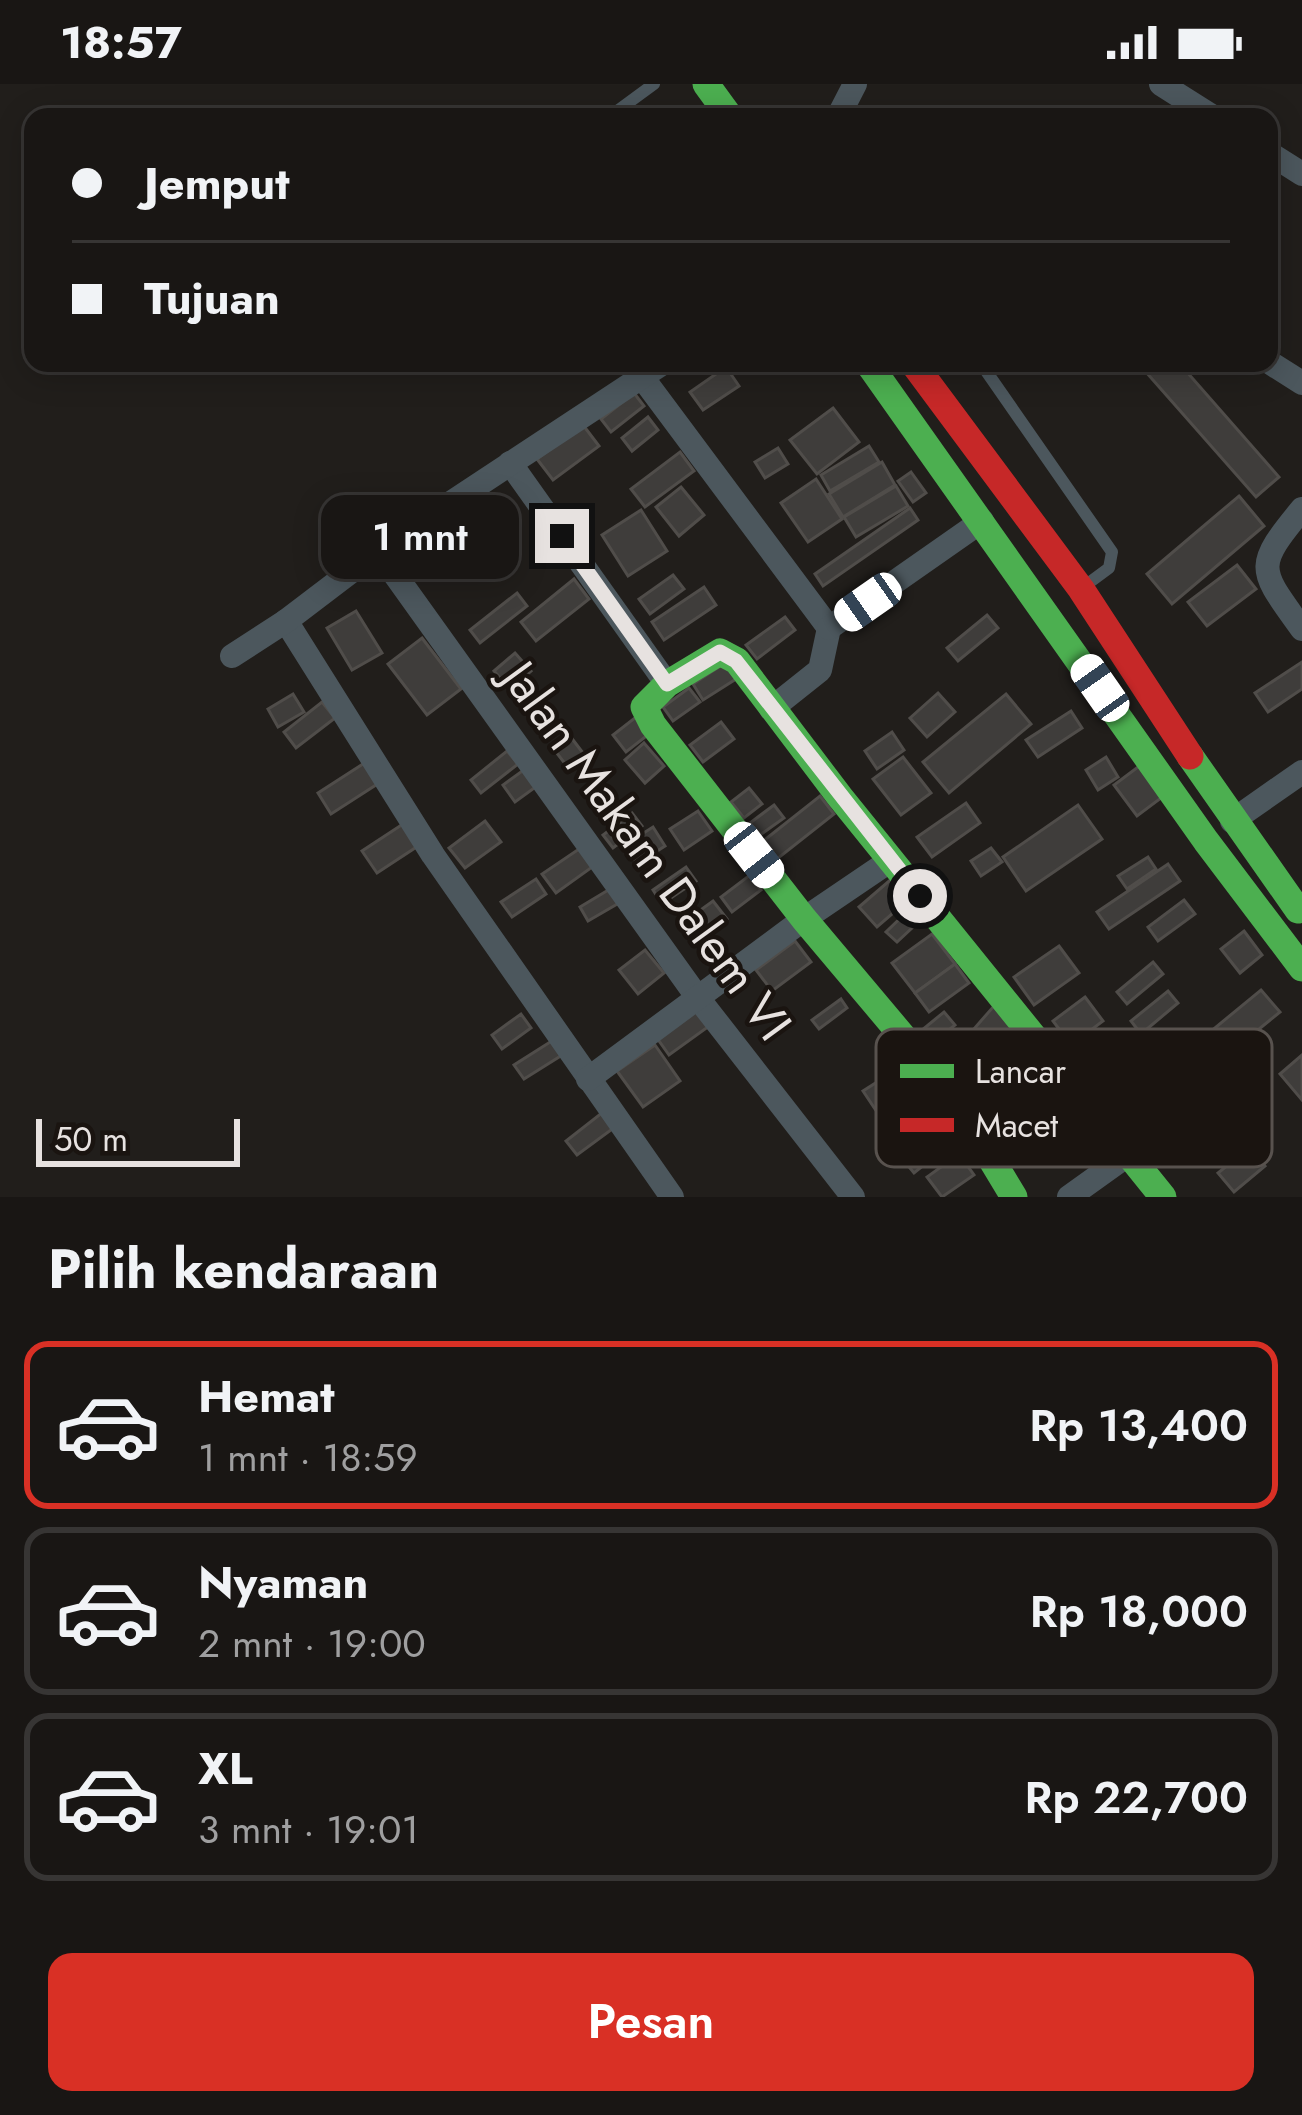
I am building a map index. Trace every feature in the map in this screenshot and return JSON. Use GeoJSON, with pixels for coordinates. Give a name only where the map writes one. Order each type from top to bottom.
{"type":"FeatureCollection","features":[{"type":"Feature","properties":{"kind":"main road"},"geometry":{"type":"LineString","coordinates":[[874,372],[1302,968]]}},
{"type":"Feature","properties":{"kind":"main road"},"geometry":{"type":"LineString","coordinates":[[921,372],[1081,590],[1232,821],[1302,916]]}},
{"type":"Feature","properties":{"kind":"main road"},"geometry":{"type":"LineString","coordinates":[[896,1029],[804,920],[644,711],[667,684],[725,652],[736,661],[1028,1029]]}},
{"type":"Feature","properties":{"kind":"main road"},"geometry":{"type":"LineString","coordinates":[[996,1167],[1014,1197]]}},
{"type":"Feature","properties":{"kind":"main road"},"geometry":{"type":"LineString","coordinates":[[1139,1167],[1163,1197]]}},
{"type":"Feature","properties":{"kind":"street"},"geometry":{"type":"LineString","coordinates":[[1161,84],[1199,108]]}},
{"type":"Feature","properties":{"kind":"street"},"geometry":{"type":"LineString","coordinates":[[232,656],[286,621],[377,550],[650,372]]}},
{"type":"Feature","properties":{"kind":"street"},"geometry":{"type":"LineString","coordinates":[[654,372],[830,628]]}},
{"type":"Feature","properties":{"kind":"street"},"geometry":{"type":"LineString","coordinates":[[510,463],[667,684]]}},
{"type":"Feature","properties":{"kind":"street"},"geometry":{"type":"LineString","coordinates":[[1302,509],[1272,546],[1266,571],[1302,628]]}},
{"type":"Feature","properties":{"kind":"street"},"geometry":{"type":"LineString","coordinates":[[771,709],[820,670],[830,628],[982,521]]}},
{"type":"Feature","properties":{"kind":"street","name":"Jalan Makam Dalem VI"},"geometry":{"type":"LineString","coordinates":[[377,550],[698,998],[853,1197]]}},
{"type":"Feature","properties":{"kind":"street"},"geometry":{"type":"LineString","coordinates":[[286,621],[433,855],[672,1197]]}},
{"type":"Feature","properties":{"kind":"street"},"geometry":{"type":"LineString","coordinates":[[1232,821],[1302,772]]}},
{"type":"Feature","properties":{"kind":"street"},"geometry":{"type":"LineString","coordinates":[[588,1079],[891,860]]}},
{"type":"Feature","properties":{"kind":"street"},"geometry":{"type":"LineString","coordinates":[[1069,1197],[1111,1167]]}},
{"type":"Feature","properties":{"kind":"lane"},"geometry":{"type":"LineString","coordinates":[[621,108],[654,84]]}},
{"type":"Feature","properties":{"kind":"lane"},"geometry":{"type":"LineString","coordinates":[[987,372],[1112,552],[1109,568],[1081,590]]}},
{"type":"Feature","properties":{"kind":"building"},"geometry":{"type":"Polygon","coordinates":[[[719,372],[729,372],[739,386],[703,410],[690,392],[719,372]]]}},
{"type":"Feature","properties":{"kind":"building"},"geometry":{"type":"Polygon","coordinates":[[[1146,372],[1187,372],[1279,477],[1256,497],[1146,372]]]}},
{"type":"Feature","properties":{"kind":"building"},"geometry":{"type":"Polygon","coordinates":[[[634,393],[644,406],[611,432],[601,419],[634,393]]]}},
{"type":"Feature","properties":{"kind":"building"},"geometry":{"type":"Polygon","coordinates":[[[833,408],[859,442],[817,474],[790,440],[833,408]]]}},
{"type":"Feature","properties":{"kind":"building"},"geometry":{"type":"Polygon","coordinates":[[[648,417],[658,430],[632,451],[622,438],[648,417]]]}},
{"type":"Feature","properties":{"kind":"building"},"geometry":{"type":"Polygon","coordinates":[[[583,425],[599,446],[553,480],[537,459],[583,425]]]}},
{"type":"Feature","properties":{"kind":"building"},"geometry":{"type":"Polygon","coordinates":[[[869,446],[879,462],[830,491],[821,475],[869,446]]]}},
{"type":"Feature","properties":{"kind":"building"},"geometry":{"type":"Polygon","coordinates":[[[778,448],[788,464],[765,478],[755,462],[778,448]]]}},
{"type":"Feature","properties":{"kind":"building"},"geometry":{"type":"Polygon","coordinates":[[[680,452],[694,471],[645,507],[631,489],[680,452]]]}},
{"type":"Feature","properties":{"kind":"building"},"geometry":{"type":"Polygon","coordinates":[[[882,462],[895,485],[843,517],[829,494],[882,462]]]}},
{"type":"Feature","properties":{"kind":"building"},"geometry":{"type":"Polygon","coordinates":[[[911,472],[926,493],[913,502],[898,481],[911,472]]]}},
{"type":"Feature","properties":{"kind":"building"},"geometry":{"type":"Polygon","coordinates":[[[816,479],[842,519],[808,542],[781,503],[816,479]]]}},
{"type":"Feature","properties":{"kind":"building"},"geometry":{"type":"Polygon","coordinates":[[[896,486],[908,506],[856,537],[844,517],[896,486]]]}},
{"type":"Feature","properties":{"kind":"building"},"geometry":{"type":"Polygon","coordinates":[[[681,487],[704,515],[679,536],[656,507],[681,487]]]}},
{"type":"Feature","properties":{"kind":"building"},"geometry":{"type":"Polygon","coordinates":[[[1239,496],[1264,526],[1172,604],[1147,574],[1239,496]]]}},
{"type":"Feature","properties":{"kind":"building"},"geometry":{"type":"Polygon","coordinates":[[[910,508],[918,520],[823,586],[815,574],[910,508]]]}},
{"type":"Feature","properties":{"kind":"building"},"geometry":{"type":"Polygon","coordinates":[[[641,510],[667,551],[628,576],[602,535],[641,510]]]}},
{"type":"Feature","properties":{"kind":"building"},"geometry":{"type":"Polygon","coordinates":[[[1237,565],[1256,589],[1207,626],[1188,602],[1237,565]]]}},
{"type":"Feature","properties":{"kind":"building"},"geometry":{"type":"Polygon","coordinates":[[[673,575],[684,589],[650,614],[639,599],[673,575]]]}},
{"type":"Feature","properties":{"kind":"building"},"geometry":{"type":"Polygon","coordinates":[[[574,579],[589,599],[536,641],[521,622],[574,579]]]}},
{"type":"Feature","properties":{"kind":"building"},"geometry":{"type":"Polygon","coordinates":[[[704,587],[716,605],[664,640],[652,622],[704,587]]]}},
{"type":"Feature","properties":{"kind":"building"},"geometry":{"type":"Polygon","coordinates":[[[517,593],[527,606],[480,643],[470,630],[517,593]]]}},
{"type":"Feature","properties":{"kind":"building"},"geometry":{"type":"Polygon","coordinates":[[[356,611],[382,653],[352,670],[327,628],[356,611]]]}},
{"type":"Feature","properties":{"kind":"building"},"geometry":{"type":"Polygon","coordinates":[[[987,615],[998,628],[958,661],[947,648],[987,615]]]}},
{"type":"Feature","properties":{"kind":"building"},"geometry":{"type":"Polygon","coordinates":[[[785,617],[795,630],[757,659],[746,645],[785,617]]]}},
{"type":"Feature","properties":{"kind":"building"},"geometry":{"type":"Polygon","coordinates":[[[422,638],[461,689],[427,715],[388,664],[422,638]]]}},
{"type":"Feature","properties":{"kind":"building"},"geometry":{"type":"Polygon","coordinates":[[[515,653],[531,671],[510,689],[494,671],[515,653]]]}},
{"type":"Feature","properties":{"kind":"building"},"geometry":{"type":"Polygon","coordinates":[[[1302,662],[1302,689],[1268,712],[1255,693],[1302,662]]]}},
{"type":"Feature","properties":{"kind":"building"},"geometry":{"type":"Polygon","coordinates":[[[725,663],[736,679],[703,700],[693,684],[725,663]]]}},
{"type":"Feature","properties":{"kind":"building"},"geometry":{"type":"Polygon","coordinates":[[[689,688],[700,702],[673,721],[663,707],[689,688]]]}},
{"type":"Feature","properties":{"kind":"building"},"geometry":{"type":"Polygon","coordinates":[[[938,693],[955,712],[927,737],[910,718],[938,693]]]}},
{"type":"Feature","properties":{"kind":"building"},"geometry":{"type":"Polygon","coordinates":[[[293,694],[304,712],[278,727],[268,709],[293,694]]]}},
{"type":"Feature","properties":{"kind":"building"},"geometry":{"type":"Polygon","coordinates":[[[1006,694],[1031,724],[949,793],[923,762],[1006,694]]]}},
{"type":"Feature","properties":{"kind":"building"},"geometry":{"type":"Polygon","coordinates":[[[322,702],[335,718],[296,748],[284,732],[322,702]]]}},
{"type":"Feature","properties":{"kind":"building"},"geometry":{"type":"Polygon","coordinates":[[[1071,711],[1082,728],[1038,757],[1026,740],[1071,711]]]}},
{"type":"Feature","properties":{"kind":"building"},"geometry":{"type":"Polygon","coordinates":[[[636,717],[649,734],[626,752],[613,735],[636,717]]]}},
{"type":"Feature","properties":{"kind":"building"},"geometry":{"type":"Polygon","coordinates":[[[721,722],[734,739],[703,762],[690,745],[721,722]]]}},
{"type":"Feature","properties":{"kind":"building"},"geometry":{"type":"Polygon","coordinates":[[[892,732],[904,750],[877,769],[865,751],[892,732]]]}},
{"type":"Feature","properties":{"kind":"building"},"geometry":{"type":"Polygon","coordinates":[[[570,736],[583,753],[566,765],[553,748],[570,736]]]}},
{"type":"Feature","properties":{"kind":"building"},"geometry":{"type":"Polygon","coordinates":[[[644,743],[664,766],[645,783],[625,760],[644,743]]]}},
{"type":"Feature","properties":{"kind":"building"},"geometry":{"type":"Polygon","coordinates":[[[507,751],[518,764],[481,793],[471,780],[507,751]]]}},
{"type":"Feature","properties":{"kind":"building"},"geometry":{"type":"Polygon","coordinates":[[[903,757],[931,793],[901,815],[873,779],[903,757]]]}},
{"type":"Feature","properties":{"kind":"building"},"geometry":{"type":"Polygon","coordinates":[[[1106,757],[1118,777],[1098,790],[1086,770],[1106,757]]]}},
{"type":"Feature","properties":{"kind":"building"},"geometry":{"type":"Polygon","coordinates":[[[366,762],[379,783],[331,814],[318,793],[366,762]]]}},
{"type":"Feature","properties":{"kind":"building"},"geometry":{"type":"Polygon","coordinates":[[[1142,764],[1165,795],[1137,816],[1114,785],[1142,764]]]}},
{"type":"Feature","properties":{"kind":"building"},"geometry":{"type":"Polygon","coordinates":[[[525,769],[537,786],[515,802],[503,785],[525,769]]]}},
{"type":"Feature","properties":{"kind":"building"},"geometry":{"type":"Polygon","coordinates":[[[749,788],[762,804],[744,818],[731,802],[749,788]]]}},
{"type":"Feature","properties":{"kind":"building"},"geometry":{"type":"Polygon","coordinates":[[[820,796],[834,814],[777,859],[762,842],[820,796]]]}},
{"type":"Feature","properties":{"kind":"building"},"geometry":{"type":"Polygon","coordinates":[[[966,803],[980,823],[932,857],[917,837],[966,803]]]}},
{"type":"Feature","properties":{"kind":"building"},"geometry":{"type":"Polygon","coordinates":[[[774,805],[784,818],[760,835],[750,823],[774,805]]]}},
{"type":"Feature","properties":{"kind":"building"},"geometry":{"type":"Polygon","coordinates":[[[1078,805],[1102,839],[1026,891],[1003,857],[1078,805]]]}},
{"type":"Feature","properties":{"kind":"building"},"geometry":{"type":"Polygon","coordinates":[[[698,811],[712,831],[684,850],[670,829],[698,811]]]}},
{"type":"Feature","properties":{"kind":"building"},"geometry":{"type":"Polygon","coordinates":[[[632,813],[642,826],[613,848],[603,835],[632,813]]]}},
{"type":"Feature","properties":{"kind":"building"},"geometry":{"type":"Polygon","coordinates":[[[485,821],[501,842],[465,868],[449,848],[485,821]]]}},
{"type":"Feature","properties":{"kind":"building"},"geometry":{"type":"Polygon","coordinates":[[[406,822],[421,844],[377,873],[362,851],[406,822]]]}},
{"type":"Feature","properties":{"kind":"building"},"geometry":{"type":"Polygon","coordinates":[[[653,827],[665,846],[637,864],[625,845],[653,827]]]}},
{"type":"Feature","properties":{"kind":"building"},"geometry":{"type":"Polygon","coordinates":[[[582,847],[595,865],[556,893],[542,874],[582,847]]]}},
{"type":"Feature","properties":{"kind":"building"},"geometry":{"type":"Polygon","coordinates":[[[991,848],[1002,862],[981,876],[971,861],[991,848]]]}},
{"type":"Feature","properties":{"kind":"building"},"geometry":{"type":"Polygon","coordinates":[[[1148,857],[1156,869],[1127,889],[1118,876],[1148,857]]]}},
{"type":"Feature","properties":{"kind":"building"},"geometry":{"type":"Polygon","coordinates":[[[1168,864],[1180,881],[1109,929],[1097,912],[1168,864]]]}},
{"type":"Feature","properties":{"kind":"building"},"geometry":{"type":"Polygon","coordinates":[[[686,867],[696,881],[662,904],[653,890],[686,867]]]}},
{"type":"Feature","properties":{"kind":"building"},"geometry":{"type":"Polygon","coordinates":[[[750,875],[761,890],[732,912],[721,897],[750,875]]]}},
{"type":"Feature","properties":{"kind":"building"},"geometry":{"type":"Polygon","coordinates":[[[536,879],[546,894],[512,917],[501,902],[536,879]]]}},
{"type":"Feature","properties":{"kind":"building"},"geometry":{"type":"Polygon","coordinates":[[[889,881],[907,901],[877,927],[859,907],[889,881]]]}},
{"type":"Feature","properties":{"kind":"building"},"geometry":{"type":"Polygon","coordinates":[[[610,889],[619,903],[588,921],[580,907],[610,889]]]}},
{"type":"Feature","properties":{"kind":"building"},"geometry":{"type":"Polygon","coordinates":[[[1184,900],[1195,914],[1158,941],[1148,927],[1184,900]]]}},
{"type":"Feature","properties":{"kind":"building"},"geometry":{"type":"Polygon","coordinates":[[[713,901],[727,919],[709,932],[695,914],[713,901]]]}},
{"type":"Feature","properties":{"kind":"building"},"geometry":{"type":"Polygon","coordinates":[[[916,903],[927,914],[897,942],[886,932],[916,903]]]}},
{"type":"Feature","properties":{"kind":"building"},"geometry":{"type":"Polygon","coordinates":[[[1244,931],[1262,955],[1240,973],[1221,949],[1244,931]]]}},
{"type":"Feature","properties":{"kind":"building"},"geometry":{"type":"Polygon","coordinates":[[[932,934],[955,964],[915,993],[892,963],[932,934]]]}},
{"type":"Feature","properties":{"kind":"building"},"geometry":{"type":"Polygon","coordinates":[[[795,941],[811,962],[772,991],[756,970],[795,941]]]}},
{"type":"Feature","properties":{"kind":"building"},"geometry":{"type":"Polygon","coordinates":[[[1059,946],[1079,973],[1034,1005],[1014,977],[1059,946]]]}},
{"type":"Feature","properties":{"kind":"building"},"geometry":{"type":"Polygon","coordinates":[[[645,950],[664,973],[638,994],[619,970],[645,950]]]}},
{"type":"Feature","properties":{"kind":"building"},"geometry":{"type":"Polygon","coordinates":[[[1153,962],[1163,974],[1127,1004],[1117,992],[1153,962]]]}},
{"type":"Feature","properties":{"kind":"building"},"geometry":{"type":"Polygon","coordinates":[[[955,964],[969,983],[929,1012],[915,993],[955,964]]]}},
{"type":"Feature","properties":{"kind":"building"},"geometry":{"type":"Polygon","coordinates":[[[1261,990],[1280,1012],[1259,1029],[1214,1029],[1261,990]]]}},
{"type":"Feature","properties":{"kind":"building"},"geometry":{"type":"Polygon","coordinates":[[[1168,991],[1178,1003],[1147,1029],[1137,1029],[1131,1021],[1168,991]]]}},
{"type":"Feature","properties":{"kind":"building"},"geometry":{"type":"Polygon","coordinates":[[[1085,997],[1103,1021],[1092,1029],[1059,1029],[1053,1021],[1085,997]]]}},
{"type":"Feature","properties":{"kind":"building"},"geometry":{"type":"Polygon","coordinates":[[[841,999],[847,1008],[819,1029],[812,1020],[841,999]]]}},
{"type":"Feature","properties":{"kind":"building"},"geometry":{"type":"Polygon","coordinates":[[[994,1006],[1016,1025],[1012,1029],[974,1029],[994,1006]]]}},
{"type":"Feature","properties":{"kind":"building"},"geometry":{"type":"Polygon","coordinates":[[[700,1008],[712,1024],[669,1055],[657,1038],[700,1008]]]}},
{"type":"Feature","properties":{"kind":"building"},"geometry":{"type":"Polygon","coordinates":[[[944,1012],[955,1025],[950,1029],[923,1029],[944,1012]]]}},
{"type":"Feature","properties":{"kind":"building"},"geometry":{"type":"Polygon","coordinates":[[[521,1014],[531,1028],[502,1049],[492,1035],[521,1014]]]}},
{"type":"Feature","properties":{"kind":"building"},"geometry":{"type":"Polygon","coordinates":[[[558,1037],[567,1052],[524,1079],[514,1065],[558,1037]]]}},
{"type":"Feature","properties":{"kind":"building"},"geometry":{"type":"Polygon","coordinates":[[[655,1045],[680,1081],[643,1107],[617,1071],[655,1045]]]}},
{"type":"Feature","properties":{"kind":"building"},"geometry":{"type":"Polygon","coordinates":[[[1302,1055],[1302,1100],[1280,1074],[1302,1055]]]}},
{"type":"Feature","properties":{"kind":"building"},"geometry":{"type":"Polygon","coordinates":[[[876,1083],[876,1110],[863,1091],[876,1083]]]}},
{"type":"Feature","properties":{"kind":"building"},"geometry":{"type":"Polygon","coordinates":[[[603,1112],[615,1127],[577,1155],[566,1141],[603,1112]]]}},
{"type":"Feature","properties":{"kind":"building"},"geometry":{"type":"Polygon","coordinates":[[[941,1167],[968,1167],[974,1175],[942,1197],[927,1177],[941,1167]]]}},
{"type":"Feature","properties":{"kind":"building"},"geometry":{"type":"Polygon","coordinates":[[[1225,1167],[1264,1167],[1234,1192],[1218,1173],[1225,1167]]]}},
{"type":"Feature","properties":{"kind":"traffic: fast"},"geometry":{"type":"LineString","coordinates":[[706,84],[723,108]]}},
{"type":"Feature","properties":{"kind":"traffic: fast"},"geometry":{"type":"LineString","coordinates":[[874,372],[1206,841],[1302,968]]}},
{"type":"Feature","properties":{"kind":"traffic: fast"},"geometry":{"type":"LineString","coordinates":[[897,1029],[804,919],[653,725],[644,707],[667,684],[720,652],[737,661],[1027,1029]]}},
{"type":"Feature","properties":{"kind":"traffic: fast"},"geometry":{"type":"LineString","coordinates":[[1190,756],[1298,910]]}},
{"type":"Feature","properties":{"kind":"traffic: fast"},"geometry":{"type":"LineString","coordinates":[[996,1167],[1014,1197]]}},
{"type":"Feature","properties":{"kind":"traffic: fast"},"geometry":{"type":"LineString","coordinates":[[1139,1167],[1163,1197]]}},
{"type":"Feature","properties":{"kind":"traffic: jam"},"geometry":{"type":"LineString","coordinates":[[920,372],[1081,589],[1190,756]]}},
{"type":"Feature","properties":{"kind":"route"},"geometry":{"type":"LineString","coordinates":[[562,536],[667,684],[720,652],[736,661],[920,896]]}}]}
